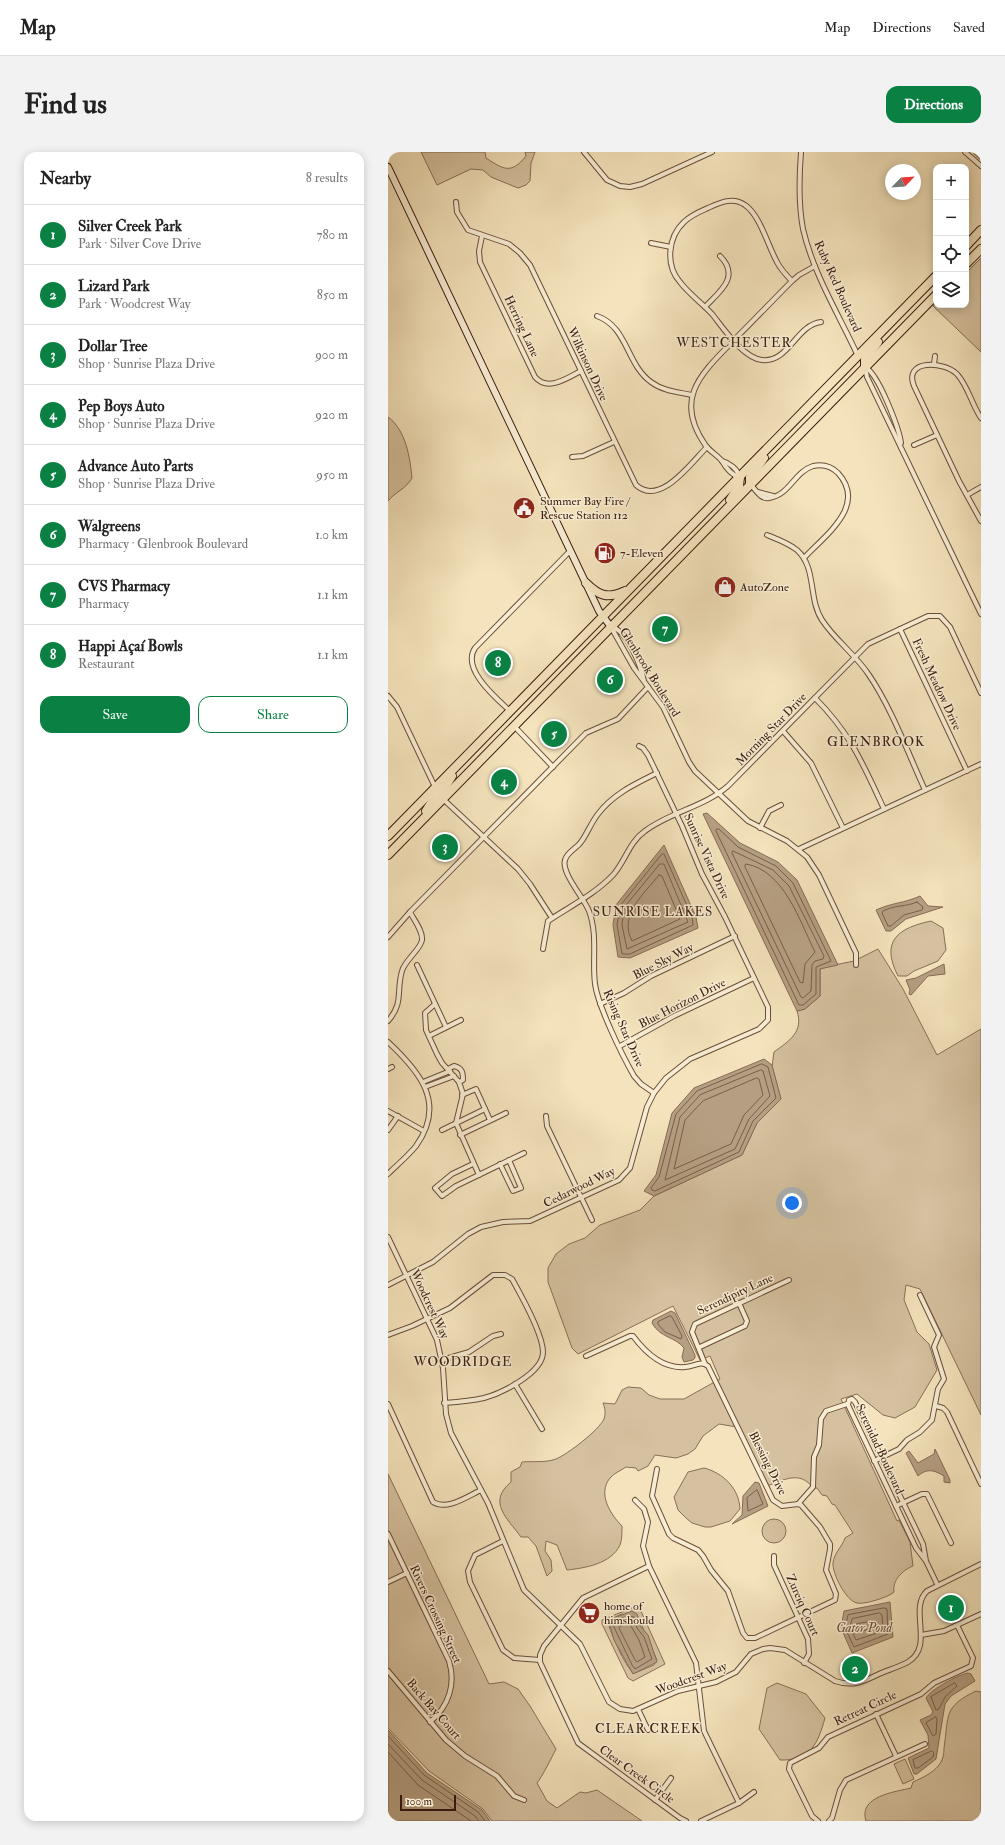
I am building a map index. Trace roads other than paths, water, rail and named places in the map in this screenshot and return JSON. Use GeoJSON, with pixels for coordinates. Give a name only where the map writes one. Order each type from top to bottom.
{"type":"FeatureCollection","features":[{"type":"Feature","properties":{"kind":"highway"},"geometry":{"type":"LineString","coordinates":[[969,243],[981,230]]}},
{"type":"Feature","properties":{"kind":"highway"},"geometry":{"type":"LineString","coordinates":[[969,261],[981,249]]}},
{"type":"Feature","properties":{"kind":"highway"},"geometry":{"type":"LineString","coordinates":[[388,836],[933,279]]}},
{"type":"Feature","properties":{"kind":"highway"},"geometry":{"type":"LineString","coordinates":[[865,367],[864,362],[866,358],[880,339],[922,296],[925,288]]}},
{"type":"Feature","properties":{"kind":"highway"},"geometry":{"type":"LineString","coordinates":[[388,854],[933,298]]}},
{"type":"Feature","properties":{"kind":"highway"},"geometry":{"type":"LineString","coordinates":[[750,485],[750,477],[763,460],[806,415],[811,404]]}},
{"type":"Feature","properties":{"kind":"highway"},"geometry":{"type":"LineString","coordinates":[[721,514],[739,486],[740,477]]}},
{"type":"Feature","properties":{"kind":"highway"},"geometry":{"type":"LineString","coordinates":[[586,583],[594,592],[604,596],[617,595],[631,588]]}},
{"type":"Feature","properties":{"kind":"highway"},"geometry":{"type":"LineString","coordinates":[[443,798],[443,790],[461,761]]}},
{"type":"Feature","properties":{"kind":"highway"},"geometry":{"type":"LineString","coordinates":[[417,825],[435,797],[436,788]]}},
{"type":"Feature","properties":{"kind":"main road"},"geometry":{"type":"LineString","coordinates":[[388,167],[570,551],[603,617],[611,626]]}},
{"type":"Feature","properties":{"kind":"street"},"geometry":{"type":"LineString","coordinates":[[584,152],[608,180],[620,186],[630,187],[642,184],[712,152]]}},
{"type":"Feature","properties":{"kind":"street","name":"Ruby Red Boulevard"},"geometry":{"type":"LineString","coordinates":[[801,152],[800,205],[804,230],[815,266],[858,356]]}},
{"type":"Feature","properties":{"kind":"street"},"geometry":{"type":"LineString","coordinates":[[965,152],[981,166]]}},
{"type":"Feature","properties":{"kind":"street"},"geometry":{"type":"LineString","coordinates":[[976,152],[981,157]]}},
{"type":"Feature","properties":{"kind":"street"},"geometry":{"type":"LineString","coordinates":[[792,281],[777,263],[755,216],[740,202],[731,200],[721,202],[691,216],[678,230],[671,247],[672,266],[677,279],[705,307],[748,355],[762,360],[772,360],[780,356],[808,328],[821,322]]}},
{"type":"Feature","properties":{"kind":"street","name":"Wilkinson Drive"},"geometry":{"type":"LineString","coordinates":[[456,202],[456,210],[464,226],[470,232],[509,244],[528,262],[635,484],[641,489],[650,492],[658,491],[669,485],[707,447]]}},
{"type":"Feature","properties":{"kind":"street","name":"Herring Lane"},"geometry":{"type":"LineString","coordinates":[[482,236],[479,251],[480,262],[535,377],[542,383],[552,384],[581,371]]}},
{"type":"Feature","properties":{"kind":"street"},"geometry":{"type":"LineString","coordinates":[[650,243],[671,247]]}},
{"type":"Feature","properties":{"kind":"street"},"geometry":{"type":"LineString","coordinates":[[705,307],[723,288],[728,279],[727,265],[720,256]]}},
{"type":"Feature","properties":{"kind":"street"},"geometry":{"type":"LineString","coordinates":[[740,477],[732,474],[722,461],[707,447],[697,432],[692,421],[691,407],[692,395],[696,383],[704,371],[792,281],[799,275],[815,266]]}},
{"type":"Feature","properties":{"kind":"street"},"geometry":{"type":"LineString","coordinates":[[597,316],[610,323],[618,331],[636,366],[648,380],[663,389],[692,395]]}},
{"type":"Feature","properties":{"kind":"street"},"geometry":{"type":"LineString","coordinates":[[934,364],[935,356]]}},
{"type":"Feature","properties":{"kind":"street"},"geometry":{"type":"LineString","coordinates":[[981,418],[960,378],[950,369],[934,364],[918,368],[913,374],[911,379],[981,521]]}},
{"type":"Feature","properties":{"kind":"street"},"geometry":{"type":"LineString","coordinates":[[865,367],[873,373],[897,425],[901,446]]}},
{"type":"Feature","properties":{"kind":"street"},"geometry":{"type":"LineString","coordinates":[[865,367],[866,374],[877,398],[981,614]]}},
{"type":"Feature","properties":{"kind":"street"},"geometry":{"type":"LineString","coordinates":[[877,398],[883,395]]}},
{"type":"Feature","properties":{"kind":"street"},"geometry":{"type":"LineString","coordinates":[[914,445],[937,434]]}},
{"type":"Feature","properties":{"kind":"street"},"geometry":{"type":"LineString","coordinates":[[572,457],[583,456],[614,442]]}},
{"type":"Feature","properties":{"kind":"street"},"geometry":{"type":"LineString","coordinates":[[750,485],[764,498],[773,496],[785,492],[802,472],[814,466],[824,466],[832,469],[845,484],[848,501],[844,514],[804,558]]}},
{"type":"Feature","properties":{"kind":"street"},"geometry":{"type":"LineString","coordinates":[[967,495],[981,487]]}},
{"type":"Feature","properties":{"kind":"street"},"geometry":{"type":"LineString","coordinates":[[767,535],[791,547],[804,558],[810,574],[814,605],[827,626],[855,657],[878,690],[926,790]]}},
{"type":"Feature","properties":{"kind":"street"},"geometry":{"type":"LineString","coordinates":[[510,711],[483,685],[473,666],[471,656],[475,648],[570,551]]}},
{"type":"Feature","properties":{"kind":"street","name":"Morning Star Drive"},"geometry":{"type":"LineString","coordinates":[[552,918],[601,886],[612,876],[641,834],[652,826],[719,794],[735,780],[868,644],[928,616],[938,613],[950,626],[981,693]]}},
{"type":"Feature","properties":{"kind":"street"},"geometry":{"type":"LineString","coordinates":[[611,626],[620,630],[628,642],[640,665],[644,681]]}},
{"type":"Feature","properties":{"kind":"street","name":"Glenbrook Boulevard"},"geometry":{"type":"LineString","coordinates":[[611,626],[634,668],[664,710],[691,765],[744,818],[760,828],[784,839],[799,849],[810,860],[819,875],[856,953],[856,964]]}},
{"type":"Feature","properties":{"kind":"street","name":"Fresh Meadow Drive"},"geometry":{"type":"LineString","coordinates":[[900,629],[967,771]]}},
{"type":"Feature","properties":{"kind":"street"},"geometry":{"type":"LineString","coordinates":[[388,937],[410,912],[483,837],[589,731],[618,719],[648,687]]}},
{"type":"Feature","properties":{"kind":"street"},"geometry":{"type":"LineString","coordinates":[[388,696],[397,707],[436,788]]}},
{"type":"Feature","properties":{"kind":"street"},"geometry":{"type":"LineString","coordinates":[[815,698],[836,719],[850,739],[884,809]]}},
{"type":"Feature","properties":{"kind":"street"},"geometry":{"type":"LineString","coordinates":[[514,726],[553,767]]}},
{"type":"Feature","properties":{"kind":"street"},"geometry":{"type":"LineString","coordinates":[[783,730],[811,763],[843,828]]}},
{"type":"Feature","properties":{"kind":"street","name":"Sunrise Vista Drive"},"geometry":{"type":"LineString","coordinates":[[639,746],[647,753],[657,773],[702,874],[735,936],[754,978]]}},
{"type":"Feature","properties":{"kind":"street"},"geometry":{"type":"LineString","coordinates":[[799,849],[981,764]]}},
{"type":"Feature","properties":{"kind":"street","name":"Rising Star Drive"},"geometry":{"type":"LineString","coordinates":[[654,1093],[636,1078],[600,1004],[595,984],[593,929],[589,912],[566,872],[564,864],[566,857],[581,842],[594,818],[609,802],[628,787],[657,773]]}},
{"type":"Feature","properties":{"kind":"street"},"geometry":{"type":"LineString","coordinates":[[443,798],[524,876],[552,918],[548,921],[543,949]]}},
{"type":"Feature","properties":{"kind":"street"},"geometry":{"type":"LineString","coordinates":[[760,828],[769,811],[781,805]]}},
{"type":"Feature","properties":{"kind":"street"},"geometry":{"type":"LineString","coordinates":[[388,1021],[398,1005],[402,970],[421,945],[422,935],[410,912]]}},
{"type":"Feature","properties":{"kind":"street","name":"Blue Sky Way"},"geometry":{"type":"LineString","coordinates":[[600,1004],[624,993],[655,974],[735,936]]}},
{"type":"Feature","properties":{"kind":"street"},"geometry":{"type":"LineString","coordinates":[[417,965],[446,1028]]}},
{"type":"Feature","properties":{"kind":"street","name":"Blue Horizon Drive"},"geometry":{"type":"LineString","coordinates":[[620,1046],[674,1016],[754,978]]}},
{"type":"Feature","properties":{"kind":"street","name":"Cedarwood Way"},"geometry":{"type":"LineString","coordinates":[[388,1285],[433,1262],[468,1234],[481,1227],[503,1222],[530,1221],[615,1182],[628,1172],[633,1161],[644,1116],[654,1093],[670,1074],[686,1061],[760,1029],[766,1024],[769,1017],[769,1009],[754,978]]}},
{"type":"Feature","properties":{"kind":"street"},"geometry":{"type":"LineString","coordinates":[[435,1004],[425,1014],[424,1020],[429,1036],[442,1063],[459,1082],[462,1095],[456,1125],[479,1175]]}},
{"type":"Feature","properties":{"kind":"street"},"geometry":{"type":"LineString","coordinates":[[429,1036],[461,1020]]}},
{"type":"Feature","properties":{"kind":"street"},"geometry":{"type":"LineString","coordinates":[[388,1042],[416,1070],[425,1087],[429,1108],[424,1131],[413,1150],[388,1174]]}},
{"type":"Feature","properties":{"kind":"street"},"geometry":{"type":"LineString","coordinates":[[423,1082],[449,1070],[454,1066],[460,1068],[463,1072],[463,1080],[459,1082]]}},
{"type":"Feature","properties":{"kind":"street"},"geometry":{"type":"LineString","coordinates":[[425,1087],[454,1076]]}},
{"type":"Feature","properties":{"kind":"street"},"geometry":{"type":"LineString","coordinates":[[462,1095],[476,1089],[490,1120]]}},
{"type":"Feature","properties":{"kind":"street"},"geometry":{"type":"LineString","coordinates":[[442,1130],[456,1125],[485,1109]]}},
{"type":"Feature","properties":{"kind":"street"},"geometry":{"type":"LineString","coordinates":[[388,1111],[424,1131]]}},
{"type":"Feature","properties":{"kind":"street"},"geometry":{"type":"LineString","coordinates":[[460,1135],[506,1113]]}},
{"type":"Feature","properties":{"kind":"street"},"geometry":{"type":"LineString","coordinates":[[388,1130],[398,1116]]}},
{"type":"Feature","properties":{"kind":"street"},"geometry":{"type":"LineString","coordinates":[[546,1116],[547,1126],[592,1220]]}},
{"type":"Feature","properties":{"kind":"street"},"geometry":{"type":"LineString","coordinates":[[473,1164],[452,1174],[435,1188],[442,1196],[456,1186],[524,1153]]}},
{"type":"Feature","properties":{"kind":"street"},"geometry":{"type":"LineString","coordinates":[[500,1164],[513,1191],[522,1188],[509,1160]]}},
{"type":"Feature","properties":{"kind":"street","name":"Woodcrest Way"},"geometry":{"type":"LineString","coordinates":[[388,1237],[436,1336],[442,1360],[446,1418],[453,1438],[481,1490],[527,1593],[580,1644],[609,1702],[615,1707],[624,1711],[638,1709],[678,1690],[716,1682],[736,1672],[751,1654],[770,1648],[784,1650],[835,1681],[853,1685],[908,1662],[918,1648],[921,1635],[919,1606],[921,1598],[927,1591],[937,1584],[981,1564]]}},
{"type":"Feature","properties":{"kind":"street"},"geometry":{"type":"LineString","coordinates":[[388,1335],[428,1319],[460,1302],[493,1275],[500,1274],[510,1277],[520,1294],[541,1338],[543,1353],[539,1365],[515,1384],[484,1398],[444,1403]]}},
{"type":"Feature","properties":{"kind":"street","name":"Serendipity Lane"},"geometry":{"type":"LineString","coordinates":[[692,1328],[695,1324],[789,1280]]}},
{"type":"Feature","properties":{"kind":"street"},"geometry":{"type":"LineString","coordinates":[[874,1461],[899,1449],[907,1440],[920,1432],[932,1420],[936,1406],[938,1388],[944,1379],[934,1347],[939,1335],[920,1294]]}},
{"type":"Feature","properties":{"kind":"street"},"geometry":{"type":"LineString","coordinates":[[700,1348],[745,1326],[747,1321],[739,1303]]}},
{"type":"Feature","properties":{"kind":"street","name":"Blessing Drive"},"geometry":{"type":"LineString","coordinates":[[692,1328],[705,1364],[711,1369],[773,1500],[784,1506],[798,1504],[803,1506],[814,1518],[830,1544],[826,1570],[837,1596],[833,1602],[799,1618]]}},
{"type":"Feature","properties":{"kind":"street"},"geometry":{"type":"LineString","coordinates":[[442,1360],[469,1352],[493,1336],[501,1334]]}},
{"type":"Feature","properties":{"kind":"street"},"geometry":{"type":"LineString","coordinates":[[586,1356],[633,1336],[648,1354],[671,1365],[683,1368],[699,1363],[705,1364]]}},
{"type":"Feature","properties":{"kind":"street"},"geometry":{"type":"LineString","coordinates":[[515,1384],[542,1429]]}},
{"type":"Feature","properties":{"kind":"street","name":"Serenidad Boulevard"},"geometry":{"type":"LineString","coordinates":[[926,1561],[923,1544],[855,1402],[851,1400],[847,1404],[916,1548],[926,1561],[937,1584]]}},
{"type":"Feature","properties":{"kind":"street"},"geometry":{"type":"LineString","coordinates":[[388,1404],[433,1502],[441,1505],[452,1503],[481,1490]]}},
{"type":"Feature","properties":{"kind":"street"},"geometry":{"type":"LineString","coordinates":[[798,1504],[813,1487],[814,1456],[818,1446],[821,1419],[826,1411],[847,1404]]}},
{"type":"Feature","properties":{"kind":"street"},"geometry":{"type":"LineString","coordinates":[[936,1406],[943,1408],[947,1412],[981,1484]]}},
{"type":"Feature","properties":{"kind":"street"},"geometry":{"type":"LineString","coordinates":[[657,1469],[652,1496],[669,1534],[698,1550],[703,1556],[710,1568],[728,1591],[746,1637],[751,1639],[756,1638],[799,1618]]}},
{"type":"Feature","properties":{"kind":"street"},"geometry":{"type":"LineString","coordinates":[[896,1506],[922,1494],[926,1494],[951,1543]]}},
{"type":"Feature","properties":{"kind":"street"},"geometry":{"type":"LineString","coordinates":[[635,1500],[644,1509],[648,1522],[644,1546],[649,1566],[694,1658],[704,1731],[739,1803]]}},
{"type":"Feature","properties":{"kind":"street","name":"Rivers Crossing Street"},"geometry":{"type":"LineString","coordinates":[[388,1534],[449,1661],[452,1671],[453,1683],[446,1701],[438,1715],[430,1722]]}},
{"type":"Feature","properties":{"kind":"street"},"geometry":{"type":"LineString","coordinates":[[503,1541],[475,1555],[468,1566],[470,1582],[503,1650],[514,1658],[540,1660],[544,1646],[586,1596],[649,1566]]}},
{"type":"Feature","properties":{"kind":"street","name":"Zureiq Court"},"geometry":{"type":"LineString","coordinates":[[774,1556],[774,1566],[799,1618],[809,1643],[809,1654],[804,1662]]}},
{"type":"Feature","properties":{"kind":"street"},"geometry":{"type":"LineString","coordinates":[[388,1582],[407,1573]]}},
{"type":"Feature","properties":{"kind":"street"},"geometry":{"type":"LineString","coordinates":[[921,1635],[938,1633],[981,1614]]}},
{"type":"Feature","properties":{"kind":"street","name":"Retreat Circle"},"geometry":{"type":"LineString","coordinates":[[818,1821],[812,1816],[790,1769],[790,1764],[820,1747],[828,1737],[921,1694],[934,1683],[972,1665],[973,1658],[957,1625]]}},
{"type":"Feature","properties":{"kind":"street","name":"Clear Creek Circle"},"geometry":{"type":"LineString","coordinates":[[540,1660],[542,1669],[578,1743],[686,1821]]}},
{"type":"Feature","properties":{"kind":"street","name":"Back Bay Court"},"geometry":{"type":"LineString","coordinates":[[388,1671],[430,1722],[455,1748],[488,1770],[505,1784],[514,1796],[524,1800]]}},
{"type":"Feature","properties":{"kind":"street"},"geometry":{"type":"LineString","coordinates":[[638,1709],[648,1730]]}},
{"type":"Feature","properties":{"kind":"street"},"geometry":{"type":"LineString","coordinates":[[876,1714],[896,1756]]}},
{"type":"Feature","properties":{"kind":"street"},"geometry":{"type":"LineString","coordinates":[[829,1821],[832,1818],[840,1790],[846,1780],[925,1744]]}},
{"type":"Feature","properties":{"kind":"street"},"geometry":{"type":"LineString","coordinates":[[655,1800],[671,1778]]}},
{"type":"Feature","properties":{"kind":"street"},"geometry":{"type":"LineString","coordinates":[[701,1821],[709,1820],[739,1803],[754,1792]]}},
{"type":"Feature","properties":{"kind":"water"},"geometry":{"type":"Polygon","coordinates":[[[707,813],[740,843],[778,862],[797,880],[838,965],[820,969],[820,996],[805,1009],[797,1011],[703,814],[707,813]]]}},
{"type":"Feature","properties":{"kind":"water"},"geometry":{"type":"Polygon","coordinates":[[[664,845],[696,917],[698,928],[630,958],[618,957],[613,925],[616,905],[664,845]]]}},
{"type":"Feature","properties":{"kind":"water"},"geometry":{"type":"Polygon","coordinates":[[[920,896],[928,906],[943,907],[906,919],[891,931],[886,931],[876,910],[920,896]]]}},
{"type":"Feature","properties":{"kind":"water"},"geometry":{"type":"Polygon","coordinates":[[[944,964],[945,974],[928,976],[911,995],[909,994],[910,990],[906,980],[916,978],[944,964]]]}},
{"type":"Feature","properties":{"kind":"water"},"geometry":{"type":"Polygon","coordinates":[[[764,1059],[772,1065],[781,1099],[757,1123],[742,1155],[654,1196],[644,1191],[656,1175],[672,1113],[694,1088],[764,1059]]]}},
{"type":"Feature","properties":{"kind":"water"},"geometry":{"type":"Polygon","coordinates":[[[671,1311],[675,1313],[695,1355],[693,1360],[684,1362],[682,1357],[684,1348],[681,1344],[659,1332],[652,1323],[653,1320],[671,1311]]]}},
{"type":"Feature","properties":{"kind":"water"},"geometry":{"type":"Polygon","coordinates":[[[935,1449],[950,1480],[950,1483],[944,1482],[944,1476],[934,1471],[924,1472],[918,1476],[906,1453],[909,1451],[918,1463],[934,1454],[935,1449]]]}},
{"type":"Feature","properties":{"kind":"water"},"geometry":{"type":"Polygon","coordinates":[[[755,1482],[759,1483],[768,1506],[732,1524],[742,1515],[743,1496],[755,1482]]]}},
{"type":"Feature","properties":{"kind":"water","name":"Gator Pond"},"geometry":{"type":"Polygon","coordinates":[[[890,1602],[893,1637],[852,1653],[841,1628],[844,1611],[890,1602]]]}},
{"type":"Feature","properties":{"kind":"water"},"geometry":{"type":"Polygon","coordinates":[[[632,1611],[637,1614],[641,1627],[648,1635],[657,1662],[633,1674],[614,1640],[609,1622],[611,1619],[632,1611]]]}},
{"type":"Feature","properties":{"kind":"water"},"geometry":{"type":"Polygon","coordinates":[[[968,1673],[971,1674],[975,1681],[951,1696],[945,1704],[936,1759],[917,1774],[914,1774],[908,1758],[929,1748],[928,1735],[920,1720],[931,1715],[933,1712],[926,1698],[929,1694],[945,1683],[958,1676],[968,1673]]]}},
{"type":"Feature","properties":{"kind":"water"},"geometry":{"type":"Polygon","coordinates":[[[388,1730],[427,1773],[482,1810],[490,1821],[388,1821],[388,1730]]]}},
{"type":"Feature","properties":{"kind":"place","name":"Summer Bay Fire / Rescue Station 112"},"geometry":{"type":"Point","coordinates":[524,508]}},
{"type":"Feature","properties":{"kind":"place","name":"7-Eleven"},"geometry":{"type":"Point","coordinates":[605,553]}},
{"type":"Feature","properties":{"kind":"place","name":"AutoZone"},"geometry":{"type":"Point","coordinates":[725,587]}},
{"type":"Feature","properties":{"kind":"place","name":"CVS Pharmacy"},"geometry":{"type":"Point","coordinates":[665,629]}},
{"type":"Feature","properties":{"kind":"place","name":"Happi Açaí Bowls"},"geometry":{"type":"Point","coordinates":[498,663]}},
{"type":"Feature","properties":{"kind":"place","name":"Walgreens"},"geometry":{"type":"Point","coordinates":[610,680]}},
{"type":"Feature","properties":{"kind":"place","name":"Advance Auto Parts"},"geometry":{"type":"Point","coordinates":[554,734]}},
{"type":"Feature","properties":{"kind":"place","name":"Pep Boys Auto"},"geometry":{"type":"Point","coordinates":[504,782]}},
{"type":"Feature","properties":{"kind":"place","name":"Dollar Tree"},"geometry":{"type":"Point","coordinates":[445,847]}},
{"type":"Feature","properties":{"kind":"place","name":"Silver Creek Park"},"geometry":{"type":"Point","coordinates":[951,1608]}},
{"type":"Feature","properties":{"kind":"place","name":"home of himshould"},"geometry":{"type":"Point","coordinates":[589,1613]}},
{"type":"Feature","properties":{"kind":"place","name":"Lizard Park"},"geometry":{"type":"Point","coordinates":[855,1669]}},
{"type":"Feature","properties":{"kind":"district","name":"WESTCHESTER"},"geometry":{"type":"Point","coordinates":[734,342]}},
{"type":"Feature","properties":{"kind":"district","name":"GLENBROOK"},"geometry":{"type":"Point","coordinates":[876,741]}},
{"type":"Feature","properties":{"kind":"district","name":"SUNRISE LAKES"},"geometry":{"type":"Point","coordinates":[653,911]}},
{"type":"Feature","properties":{"kind":"district","name":"WOODRIDGE"},"geometry":{"type":"Point","coordinates":[463,1361]}},
{"type":"Feature","properties":{"kind":"district","name":"CLEAR CREEK"},"geometry":{"type":"Point","coordinates":[648,1728]}}]}
